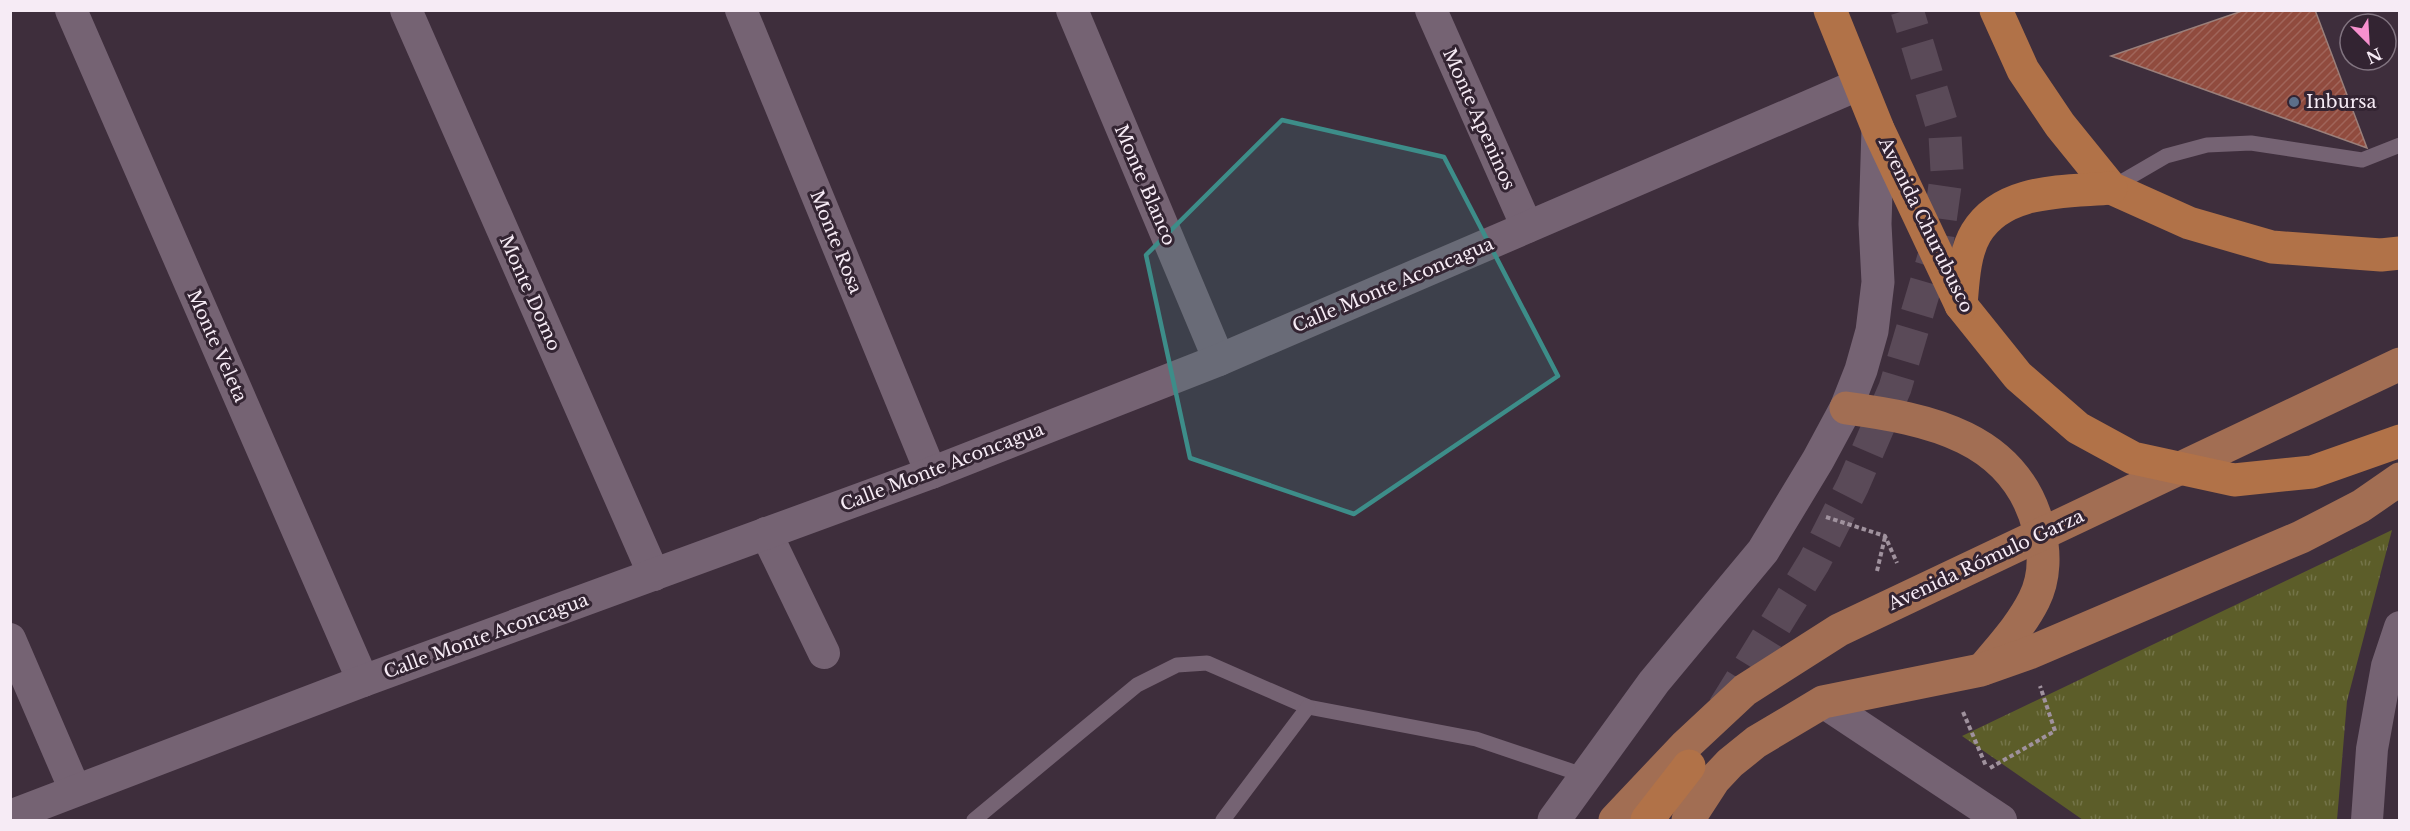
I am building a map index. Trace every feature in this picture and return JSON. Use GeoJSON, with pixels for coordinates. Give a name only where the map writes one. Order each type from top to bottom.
{"type":"FeatureCollection","features":[{"type":"Feature","properties":{"kind":"highway","name":"Avenida Churubusco"},"geometry":{"type":"LineString","coordinates":[[1830,10],[1878,129],[1961,305],[2018,376],[2078,428],[2133,458],[2234,480],[2312,472],[2400,441]]}},
{"type":"Feature","properties":{"kind":"highway"},"geometry":{"type":"LineString","coordinates":[[1996,10],[2023,70],[2061,125],[2110,188]]}},
{"type":"Feature","properties":{"kind":"highway"},"geometry":{"type":"LineString","coordinates":[[1961,305],[1969,252],[1976,233],[1993,214],[2014,202],[2043,193],[2110,188],[2189,223],[2272,247],[2381,255],[2400,253]]}},
{"type":"Feature","properties":{"kind":"highway"},"geometry":{"type":"LineString","coordinates":[[1647,820],[1689,766]]}},
{"type":"Feature","properties":{"kind":"main road","name":"Avenida Rómulo Garza"},"geometry":{"type":"LineString","coordinates":[[1615,820],[1685,746],[1745,690],[1839,630],[2400,364]]}},
{"type":"Feature","properties":{"kind":"main road"},"geometry":{"type":"LineString","coordinates":[[1846,408],[1903,415],[1954,431],[1987,449],[2013,473],[2033,503],[2044,547],[2042,575],[2035,598],[2020,624],[1981,670]]}},
{"type":"Feature","properties":{"kind":"main road"},"geometry":{"type":"LineString","coordinates":[[1688,820],[1714,780],[1730,763],[1756,742],[1822,702],[1981,670],[2029,653],[2301,537],[2361,506],[2400,479]]}},
{"type":"Feature","properties":{"kind":"street","name":"Monte Veleta"},"geometry":{"type":"LineString","coordinates":[[70,10],[363,681]]}},
{"type":"Feature","properties":{"kind":"street","name":"Monte Domo"},"geometry":{"type":"LineString","coordinates":[[406,10],[654,575]]}},
{"type":"Feature","properties":{"kind":"street","name":"Monte Rosa"},"geometry":{"type":"LineString","coordinates":[[741,10],[931,473]]}},
{"type":"Feature","properties":{"kind":"street","name":"Monte Blanco"},"geometry":{"type":"LineString","coordinates":[[1072,10],[1219,360]]}},
{"type":"Feature","properties":{"kind":"street","name":"Monte Apeninos"},"geometry":{"type":"LineString","coordinates":[[1431,10],[1527,227]]}},
{"type":"Feature","properties":{"kind":"street","name":"Calle Monte Aconcagua"},"geometry":{"type":"LineString","coordinates":[[10,816],[363,681],[931,473],[1219,360],[1860,84]]}},
{"type":"Feature","properties":{"kind":"street"},"geometry":{"type":"LineString","coordinates":[[1554,820],[1654,682],[1763,551],[1818,460],[1846,408],[1861,370],[1872,331],[1878,282],[1875,224],[1879,172],[1878,129]]}},
{"type":"Feature","properties":{"kind":"street"},"geometry":{"type":"LineString","coordinates":[[766,533],[824,653]]}},
{"type":"Feature","properties":{"kind":"street"},"geometry":{"type":"LineString","coordinates":[[2367,820],[2372,748],[2387,666],[2400,627]]}},
{"type":"Feature","properties":{"kind":"street"},"geometry":{"type":"LineString","coordinates":[[10,639],[75,790]]}},
{"type":"Feature","properties":{"kind":"street"},"geometry":{"type":"LineString","coordinates":[[1822,702],[2001,820]]}},
{"type":"Feature","properties":{"kind":"lane"},"geometry":{"type":"LineString","coordinates":[[2110,188],[2166,156],[2207,145],[2252,143],[2362,160],[2400,145]]}},
{"type":"Feature","properties":{"kind":"lane"},"geometry":{"type":"LineString","coordinates":[[974,820],[1137,685],[1177,665],[1207,663],[1308,707],[1476,739],[1586,776]]}},
{"type":"Feature","properties":{"kind":"lane"},"geometry":{"type":"LineString","coordinates":[[1223,820],[1308,707]]}},
{"type":"Feature","properties":{"kind":"path"},"geometry":{"type":"LineString","coordinates":[[1988,770],[2055,731],[2029,653]]}},
{"type":"Feature","properties":{"kind":"highlighted area"},"geometry":{"type":"Polygon","coordinates":[[[1282,120],[1444,157],[1558,376],[1354,514],[1190,458],[1146,255],[1282,120]]]}},
{"type":"Feature","properties":{"kind":"green space"},"geometry":{"type":"Polygon","coordinates":[[[2392,530],[2347,701],[2337,820],[2083,820],[1962,736],[2392,530]]]}},
{"type":"Feature","properties":{"kind":"building","name":"Inbursa"},"geometry":{"type":"Polygon","coordinates":[[[2245,10],[2315,10],[2367,148],[2111,56],[2245,10]]]}},
{"type":"Feature","properties":{"kind":"tunnel"},"geometry":{"type":"LineString","coordinates":[[1724,708],[1814,562],[1853,485],[1895,388],[1936,250],[1947,171],[1945,135],[1907,10]]}},
{"type":"Feature","properties":{"kind":"place","name":"Inbursa"},"geometry":{"type":"Point","coordinates":[2294,102]}}]}
